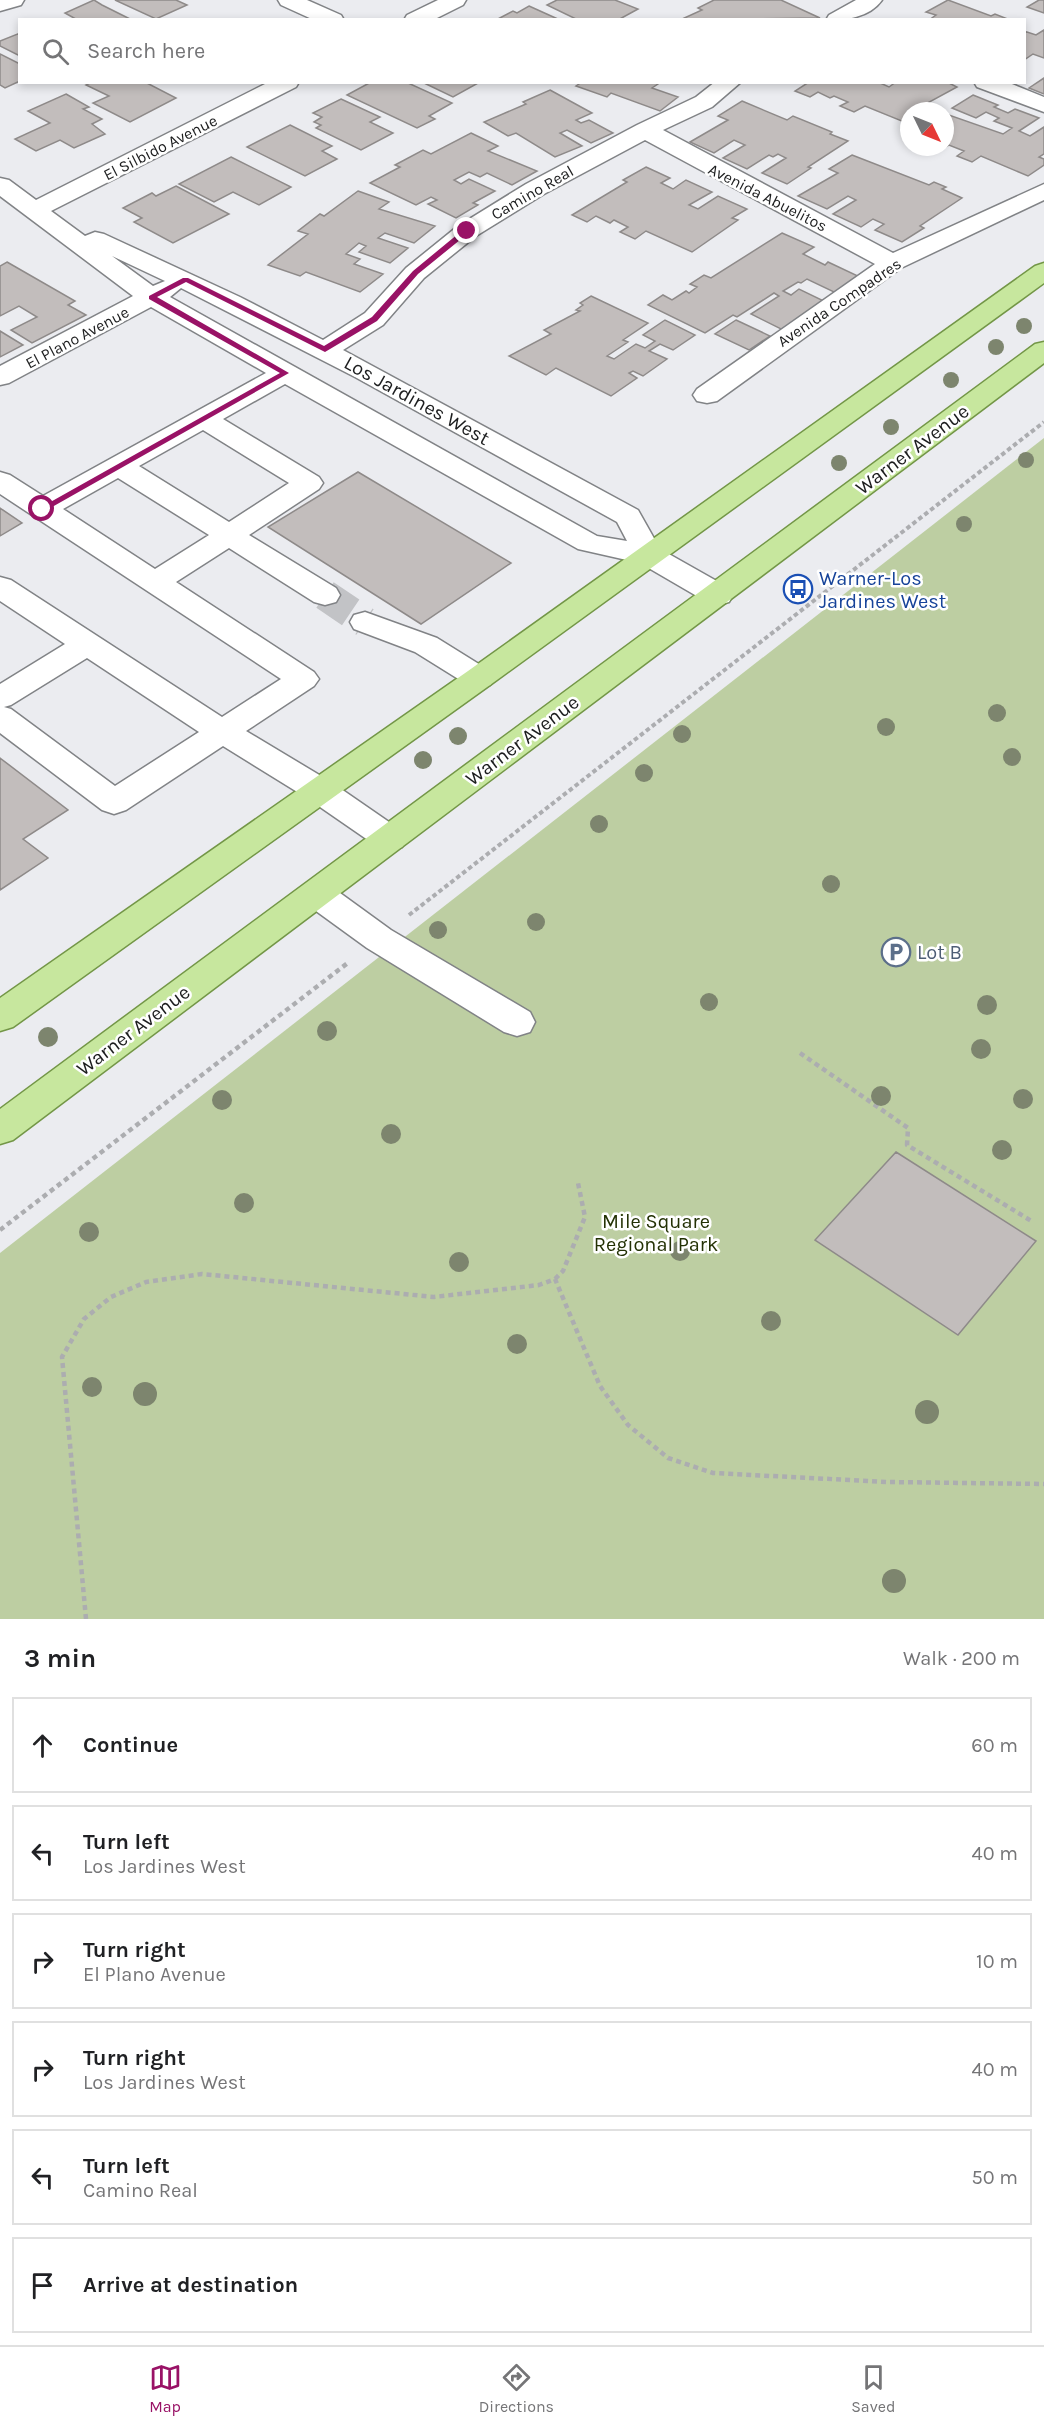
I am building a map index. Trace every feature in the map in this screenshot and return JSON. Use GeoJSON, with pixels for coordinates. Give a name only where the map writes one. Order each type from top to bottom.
{"type":"FeatureCollection","features":[{"type":"Feature","properties":{"kind":"main road"},"geometry":{"type":"LineString","coordinates":[[0,1017],[479,678],[1044,271]]}},
{"type":"Feature","properties":{"kind":"main road","name":"Warner Avenue"},"geometry":{"type":"LineString","coordinates":[[0,1129],[1044,350]]}},
{"type":"Feature","properties":{"kind":"street"},"geometry":{"type":"LineString","coordinates":[[0,5],[13,0]]}},
{"type":"Feature","properties":{"kind":"street"},"geometry":{"type":"LineString","coordinates":[[289,0],[329,18]]}},
{"type":"Feature","properties":{"kind":"street"},"geometry":{"type":"LineString","coordinates":[[419,18],[455,0]]}},
{"type":"Feature","properties":{"kind":"street"},"geometry":{"type":"LineString","coordinates":[[840,18],[871,0]]}},
{"type":"Feature","properties":{"kind":"street","name":"El Silbido Avenue"},"geometry":{"type":"LineString","coordinates":[[33,211],[284,84]]}},
{"type":"Feature","properties":{"kind":"street","name":"Camino Real"},"geometry":{"type":"LineString","coordinates":[[325,350],[374,319],[415,273],[467,231],[535,189],[645,130],[704,102],[727,84]]}},
{"type":"Feature","properties":{"kind":"street"},"geometry":{"type":"LineString","coordinates":[[990,84],[1044,105]]}},
{"type":"Feature","properties":{"kind":"street","name":"Avenida Abuelitos"},"geometry":{"type":"LineString","coordinates":[[645,130],[725,177],[802,213],[892,263]]}},
{"type":"Feature","properties":{"kind":"street","name":"Los Jardines West"},"geometry":{"type":"LineString","coordinates":[[0,185],[152,297],[285,373],[588,543],[649,555],[718,595]]}},
{"type":"Feature","properties":{"kind":"street","name":"Avenida Compadres"},"geometry":{"type":"LineString","coordinates":[[707,394],[892,263],[1044,192]]}},
{"type":"Feature","properties":{"kind":"street","name":"Los Jardines West"},"geometry":{"type":"LineString","coordinates":[[33,211],[186,279],[325,350],[628,516],[649,555]]}},
{"type":"Feature","properties":{"kind":"street","name":"El Plano Avenue"},"geometry":{"type":"LineString","coordinates":[[0,377],[186,279]]}},
{"type":"Feature","properties":{"kind":"street"},"geometry":{"type":"LineString","coordinates":[[42,509],[285,373]]}},
{"type":"Feature","properties":{"kind":"street"},"geometry":{"type":"LineString","coordinates":[[156,582],[309,483],[203,419]]}},
{"type":"Feature","properties":{"kind":"street"},"geometry":{"type":"LineString","coordinates":[[119,466],[325,595]]}},
{"type":"Feature","properties":{"kind":"street"},"geometry":{"type":"LineString","coordinates":[[0,481],[303,679],[114,802],[0,717]]}},
{"type":"Feature","properties":{"kind":"street"},"geometry":{"type":"LineString","coordinates":[[0,586],[221,732],[319,790],[390,839]]}},
{"type":"Feature","properties":{"kind":"street"},"geometry":{"type":"LineString","coordinates":[[365,622],[426,645],[479,678]]}},
{"type":"Feature","properties":{"kind":"street"},"geometry":{"type":"LineString","coordinates":[[0,698],[87,644]]}},
{"type":"Feature","properties":{"kind":"street"},"geometry":{"type":"LineString","coordinates":[[317,894],[379,939],[517,1022]]}},
{"type":"Feature","properties":{"kind":"path"},"geometry":{"type":"LineString","coordinates":[[0,1230],[379,939],[1044,422]]}},
{"type":"Feature","properties":{"kind":"path"},"geometry":{"type":"LineString","coordinates":[[800,1053],[908,1128],[907,1145],[1033,1222]]}},
{"type":"Feature","properties":{"kind":"path"},"geometry":{"type":"LineString","coordinates":[[86,1619],[62,1357],[84,1319],[111,1297],[146,1282],[202,1274],[434,1298],[539,1285],[555,1279],[563,1270],[585,1217],[578,1183]]}},
{"type":"Feature","properties":{"kind":"path"},"geometry":{"type":"LineString","coordinates":[[555,1279],[600,1386],[628,1425],[668,1458],[713,1473],[888,1482],[1044,1484]]}},
{"type":"Feature","properties":{"kind":"green space","name":"Mile Square Regional Park"},"geometry":{"type":"Polygon","coordinates":[[[1044,438],[1044,1619],[0,1619],[0,1253],[1044,438]]]}},
{"type":"Feature","properties":{"kind":"building"},"geometry":{"type":"Polygon","coordinates":[[[94,0],[128,18],[74,18],[65,13],[94,0]]]}},
{"type":"Feature","properties":{"kind":"building"},"geometry":{"type":"Polygon","coordinates":[[[115,0],[176,0],[187,5],[154,18],[115,0]]]}},
{"type":"Feature","properties":{"kind":"building"},"geometry":{"type":"Polygon","coordinates":[[[557,0],[615,0],[638,9],[622,18],[574,18],[547,5],[557,0]]]}},
{"type":"Feature","properties":{"kind":"building"},"geometry":{"type":"Polygon","coordinates":[[[714,0],[781,0],[820,18],[684,18],[702,10],[698,8],[714,0]]]}},
{"type":"Feature","properties":{"kind":"building"},"geometry":{"type":"Polygon","coordinates":[[[948,0],[991,16],[995,14],[1005,18],[932,18],[936,15],[926,12],[948,0]]]}},
{"type":"Feature","properties":{"kind":"building"},"geometry":{"type":"Polygon","coordinates":[[[1039,0],[1044,0],[1044,13],[1027,7],[1039,0]]]}},
{"type":"Feature","properties":{"kind":"building"},"geometry":{"type":"Polygon","coordinates":[[[529,6],[556,18],[500,18],[513,11],[517,13],[529,6]]]}},
{"type":"Feature","properties":{"kind":"building"},"geometry":{"type":"Polygon","coordinates":[[[1044,30],[1044,58],[1033,54],[1026,59],[1026,32],[1036,35],[1044,30]]]}},
{"type":"Feature","properties":{"kind":"building"},"geometry":{"type":"Polygon","coordinates":[[[18,34],[18,55],[0,46],[0,41],[18,34]]]}},
{"type":"Feature","properties":{"kind":"building"},"geometry":{"type":"Polygon","coordinates":[[[0,54],[18,63],[18,82],[5,88],[0,85],[0,54]]]}},
{"type":"Feature","properties":{"kind":"building"},"geometry":{"type":"Polygon","coordinates":[[[1044,78],[1044,94],[1029,88],[1044,78]]]}},
{"type":"Feature","properties":{"kind":"building"},"geometry":{"type":"Polygon","coordinates":[[[149,84],[176,98],[130,122],[93,103],[109,96],[86,85],[149,84]]]}},
{"type":"Feature","properties":{"kind":"building"},"geometry":{"type":"Polygon","coordinates":[[[367,84],[410,84],[452,103],[429,116],[435,119],[417,128],[347,95],[367,84]]]}},
{"type":"Feature","properties":{"kind":"building"},"geometry":{"type":"Polygon","coordinates":[[[426,84],[476,84],[453,97],[426,84]]]}},
{"type":"Feature","properties":{"kind":"building"},"geometry":{"type":"Polygon","coordinates":[[[579,84],[658,84],[652,88],[678,97],[660,111],[611,93],[607,97],[576,86],[579,84]]]}},
{"type":"Feature","properties":{"kind":"building"},"geometry":{"type":"Polygon","coordinates":[[[806,84],[882,84],[889,87],[893,84],[951,84],[957,87],[929,102],[900,102],[900,120],[865,106],[854,112],[840,106],[848,102],[834,96],[830,98],[818,92],[810,97],[795,91],[806,84]]]}},
{"type":"Feature","properties":{"kind":"building"},"geometry":{"type":"Polygon","coordinates":[[[550,90],[592,113],[576,120],[581,123],[589,120],[613,133],[591,143],[567,130],[560,133],[582,146],[555,157],[516,133],[508,136],[484,122],[526,104],[523,102],[550,90]]]}},
{"type":"Feature","properties":{"kind":"building"},"geometry":{"type":"Polygon","coordinates":[[[66,94],[89,107],[83,109],[102,119],[92,124],[105,134],[74,148],[60,140],[36,151],[15,139],[50,123],[28,111],[66,94]]]}},
{"type":"Feature","properties":{"kind":"building"},"geometry":{"type":"Polygon","coordinates":[[[973,95],[998,105],[994,107],[1008,113],[1015,109],[1039,118],[1019,131],[1030,136],[1044,127],[1044,154],[1039,157],[1044,159],[1044,165],[1028,176],[981,156],[972,162],[957,156],[964,151],[954,147],[954,117],[1003,134],[1012,128],[994,121],[999,118],[986,112],[976,118],[954,109],[973,95]]]}},
{"type":"Feature","properties":{"kind":"building"},"geometry":{"type":"Polygon","coordinates":[[[341,99],[380,117],[370,122],[393,133],[361,150],[316,128],[321,125],[314,122],[322,117],[313,113],[341,99]]]}},
{"type":"Feature","properties":{"kind":"building"},"geometry":{"type":"Polygon","coordinates":[[[742,101],[787,120],[793,116],[848,141],[787,184],[762,173],[786,158],[778,154],[773,157],[769,155],[747,169],[723,158],[745,145],[734,140],[714,153],[690,142],[728,120],[718,116],[742,101]]]}},
{"type":"Feature","properties":{"kind":"building"},"geometry":{"type":"Polygon","coordinates":[[[290,125],[332,146],[322,151],[337,159],[305,176],[247,147],[290,125]]]}},
{"type":"Feature","properties":{"kind":"building"},"geometry":{"type":"Polygon","coordinates":[[[471,133],[498,146],[488,151],[537,171],[512,185],[487,173],[480,177],[469,172],[454,180],[461,184],[469,179],[495,191],[473,203],[478,205],[456,218],[428,204],[437,200],[431,197],[416,205],[370,183],[400,167],[395,165],[423,150],[431,154],[471,133]]]}},
{"type":"Feature","properties":{"kind":"building"},"geometry":{"type":"Polygon","coordinates":[[[852,155],[929,185],[934,182],[946,187],[942,189],[962,198],[920,226],[924,228],[902,242],[875,230],[884,224],[873,219],[861,227],[833,214],[856,200],[848,196],[827,209],[798,196],[838,173],[829,169],[852,155]]]}},
{"type":"Feature","properties":{"kind":"building"},"geometry":{"type":"Polygon","coordinates":[[[231,157],[291,187],[259,205],[233,192],[214,202],[179,184],[231,157]]]}},
{"type":"Feature","properties":{"kind":"building"},"geometry":{"type":"Polygon","coordinates":[[[646,167],[670,178],[661,183],[673,189],[686,180],[712,192],[689,205],[698,209],[718,196],[747,209],[732,218],[738,220],[692,252],[646,231],[635,239],[620,232],[628,227],[614,220],[610,223],[596,216],[587,222],[572,215],[627,182],[623,180],[646,167]]]}},
{"type":"Feature","properties":{"kind":"building"},"geometry":{"type":"Polygon","coordinates":[[[176,186],[229,214],[173,243],[134,222],[142,218],[123,208],[152,193],[156,196],[176,186]]]}},
{"type":"Feature","properties":{"kind":"building"},"geometry":{"type":"Polygon","coordinates":[[[358,191],[389,202],[379,209],[435,226],[414,243],[385,233],[378,238],[408,248],[390,263],[359,252],[366,246],[359,243],[346,254],[360,259],[354,264],[383,274],[360,292],[306,272],[300,276],[268,265],[308,234],[298,231],[320,214],[324,216],[358,191]]]}},
{"type":"Feature","properties":{"kind":"building"},"geometry":{"type":"Polygon","coordinates":[[[782,233],[814,247],[803,254],[825,265],[828,262],[860,277],[836,293],[807,279],[783,291],[791,295],[799,289],[830,304],[785,331],[751,314],[779,296],[774,293],[737,317],[733,315],[705,333],[648,305],[663,295],[672,300],[686,291],[689,293],[697,287],[690,284],[704,275],[711,278],[782,233]]]}},
{"type":"Feature","properties":{"kind":"building"},"geometry":{"type":"Polygon","coordinates":[[[7,262],[75,301],[68,305],[86,315],[32,343],[11,330],[37,317],[19,306],[0,316],[0,266],[7,262]]]}},
{"type":"Feature","properties":{"kind":"building"},"geometry":{"type":"Polygon","coordinates":[[[591,296],[648,323],[623,340],[628,342],[607,356],[614,359],[636,344],[645,348],[655,341],[643,335],[665,320],[695,335],[673,350],[660,344],[649,351],[667,359],[643,376],[633,371],[629,373],[637,378],[611,396],[556,368],[546,375],[509,356],[551,334],[544,330],[580,311],[576,310],[583,305],[580,303],[591,296]]]}},
{"type":"Feature","properties":{"kind":"building"},"geometry":{"type":"Polygon","coordinates":[[[736,320],[770,336],[749,350],[715,334],[736,320]]]}},
{"type":"Feature","properties":{"kind":"building"},"geometry":{"type":"Polygon","coordinates":[[[0,331],[23,345],[0,357],[0,331]]]}},
{"type":"Feature","properties":{"kind":"building"},"geometry":{"type":"Polygon","coordinates":[[[358,472],[511,563],[421,624],[268,527],[358,472]]]}},
{"type":"Feature","properties":{"kind":"building"},"geometry":{"type":"Polygon","coordinates":[[[0,508],[22,523],[0,536],[0,508]]]}},
{"type":"Feature","properties":{"kind":"building"},"geometry":{"type":"Polygon","coordinates":[[[0,758],[68,810],[23,839],[48,858],[0,890],[0,758]]]}},
{"type":"Feature","properties":{"kind":"building"},"geometry":{"type":"Polygon","coordinates":[[[896,1152],[1036,1241],[958,1335],[815,1240],[896,1152]]]}},
{"type":"Feature","properties":{"kind":"tunnel"},"geometry":{"type":"LineString","coordinates":[[325,595],[365,622]]}},
{"type":"Feature","properties":{"kind":"place","name":"Warner-Los Jardines West"},"geometry":{"type":"Point","coordinates":[798,589]}},
{"type":"Feature","properties":{"kind":"place","name":"Lot B"},"geometry":{"type":"Point","coordinates":[896,952]}},
{"type":"Feature","properties":{"kind":"route"},"geometry":{"type":"LineString","coordinates":[[42,509],[285,373],[152,297],[186,279],[325,350],[374,319],[415,273],[467,231]]}}]}
